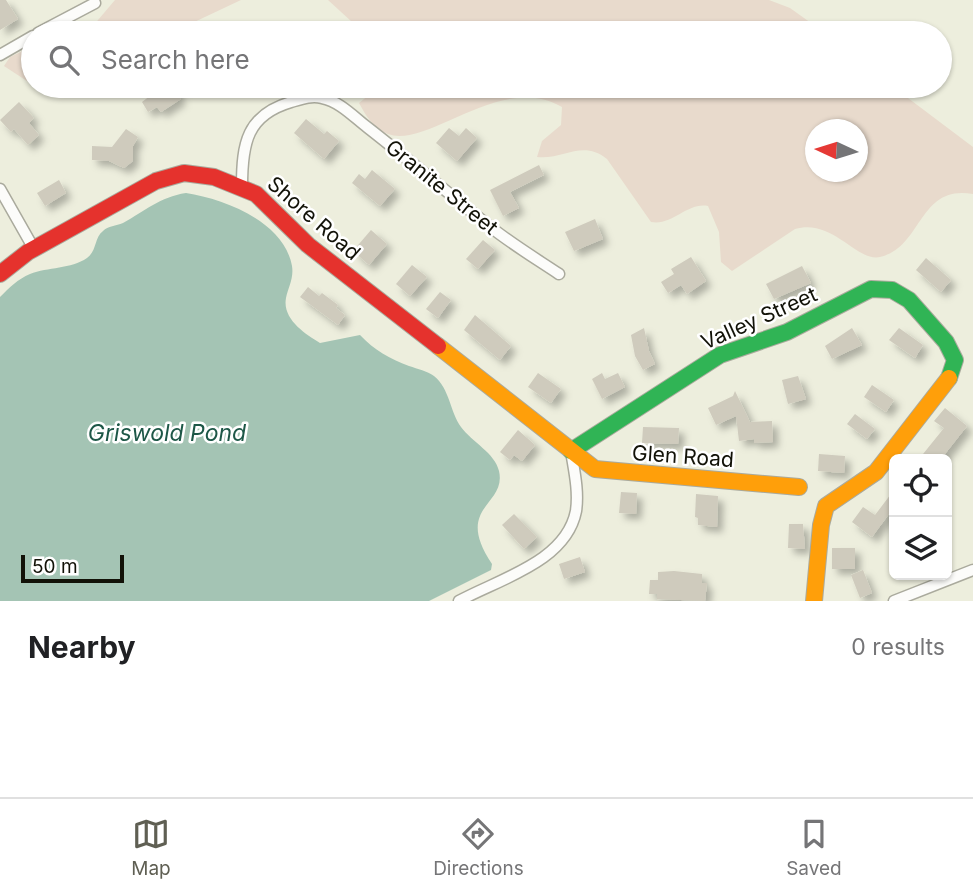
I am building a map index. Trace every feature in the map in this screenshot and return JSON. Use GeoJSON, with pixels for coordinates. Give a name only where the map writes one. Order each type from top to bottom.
{"type":"FeatureCollection","features":[{"type":"Feature","properties":{"kind":"street"},"geometry":{"type":"LineString","coordinates":[[60,21],[95,3]]}},
{"type":"Feature","properties":{"kind":"street"},"geometry":{"type":"LineString","coordinates":[[0,55],[21,42]]}},
{"type":"Feature","properties":{"kind":"street","name":"Granite Street"},"geometry":{"type":"LineString","coordinates":[[243,186],[246,145],[256,121],[271,109],[307,98]]}},
{"type":"Feature","properties":{"kind":"street","name":"Granite Street"},"geometry":{"type":"LineString","coordinates":[[318,98],[326,99],[436,180],[502,236],[559,274]]}},
{"type":"Feature","properties":{"kind":"street","name":"Shore Road"},"geometry":{"type":"LineString","coordinates":[[0,274],[34,248],[164,177],[192,173],[243,186],[256,194],[308,245],[571,451]]}},
{"type":"Feature","properties":{"kind":"street"},"geometry":{"type":"LineString","coordinates":[[0,189],[34,248]]}},
{"type":"Feature","properties":{"kind":"street","name":"Valley Street"},"geometry":{"type":"LineString","coordinates":[[571,451],[720,355],[787,332],[871,289],[887,289],[899,293],[946,342],[954,356],[954,370],[928,408],[876,472],[858,486],[827,503],[821,525],[814,601]]}},
{"type":"Feature","properties":{"kind":"street"},"geometry":{"type":"LineString","coordinates":[[459,601],[538,559],[562,542],[571,527],[577,502],[571,451]]}},
{"type":"Feature","properties":{"kind":"street","name":"Glen Road"},"geometry":{"type":"LineString","coordinates":[[571,451],[602,471],[799,487]]}},
{"type":"Feature","properties":{"kind":"street"},"geometry":{"type":"LineString","coordinates":[[894,601],[973,570]]}},
{"type":"Feature","properties":{"kind":"shaded area"},"geometry":{"type":"Polygon","coordinates":[[[115,0],[241,0],[196,21],[97,21],[115,0]]]}},
{"type":"Feature","properties":{"kind":"shaded area"},"geometry":{"type":"Polygon","coordinates":[[[328,0],[769,0],[790,8],[808,21],[351,21],[328,0]]]}},
{"type":"Feature","properties":{"kind":"shaded area"},"geometry":{"type":"Polygon","coordinates":[[[21,52],[21,77],[4,66],[10,57],[21,52]]]}},
{"type":"Feature","properties":{"kind":"shaded area"},"geometry":{"type":"Polygon","coordinates":[[[365,98],[515,98],[491,104],[423,131],[404,136],[388,134],[375,125],[359,103],[365,98]]]}},
{"type":"Feature","properties":{"kind":"shaded area"},"geometry":{"type":"Polygon","coordinates":[[[539,98],[908,98],[973,147],[973,194],[955,193],[941,198],[905,242],[880,257],[871,257],[832,234],[809,227],[795,229],[732,271],[721,262],[719,232],[708,206],[693,207],[666,221],[651,222],[607,159],[598,153],[581,150],[537,157],[542,141],[561,125],[562,107],[539,98]]]}},
{"type":"Feature","properties":{"kind":"water","name":"Griswold Pond"},"geometry":{"type":"Polygon","coordinates":[[[186,193],[235,207],[251,215],[278,237],[287,250],[292,266],[292,279],[286,298],[288,313],[296,325],[308,335],[320,343],[360,335],[383,354],[428,373],[439,381],[461,427],[488,453],[499,471],[496,492],[479,518],[478,530],[481,545],[492,564],[491,570],[429,601],[0,601],[0,297],[30,274],[81,262],[90,255],[105,229],[123,223],[160,201],[186,193]]]}},
{"type":"Feature","properties":{"kind":"building"},"geometry":{"type":"Polygon","coordinates":[[[0,0],[6,0],[18,19],[0,30],[0,0]]]}},
{"type":"Feature","properties":{"kind":"building"},"geometry":{"type":"Polygon","coordinates":[[[147,98],[181,99],[161,112],[157,107],[148,112],[142,102],[147,98]]]}},
{"type":"Feature","properties":{"kind":"building"},"geometry":{"type":"Polygon","coordinates":[[[19,102],[34,118],[29,123],[39,135],[28,145],[14,129],[11,132],[0,120],[19,102]]]}},
{"type":"Feature","properties":{"kind":"building"},"geometry":{"type":"Polygon","coordinates":[[[306,119],[324,134],[327,131],[339,141],[324,159],[294,133],[306,119]]]}},
{"type":"Feature","properties":{"kind":"building"},"geometry":{"type":"Polygon","coordinates":[[[449,128],[459,136],[466,128],[477,138],[457,161],[436,143],[449,128]]]}},
{"type":"Feature","properties":{"kind":"building"},"geometry":{"type":"Polygon","coordinates":[[[126,129],[138,137],[133,146],[133,161],[124,168],[109,161],[92,160],[92,146],[112,147],[126,129]]]}},
{"type":"Feature","properties":{"kind":"building"},"geometry":{"type":"Polygon","coordinates":[[[539,165],[544,175],[510,192],[519,208],[503,216],[490,190],[539,165]]]}},
{"type":"Feature","properties":{"kind":"building"},"geometry":{"type":"Polygon","coordinates":[[[372,170],[395,189],[380,206],[352,183],[359,174],[365,179],[372,170]]]}},
{"type":"Feature","properties":{"kind":"building"},"geometry":{"type":"Polygon","coordinates":[[[59,180],[66,193],[45,206],[37,193],[59,180]]]}},
{"type":"Feature","properties":{"kind":"building"},"geometry":{"type":"Polygon","coordinates":[[[595,219],[603,239],[574,251],[565,232],[595,219]]]}},
{"type":"Feature","properties":{"kind":"building"},"geometry":{"type":"Polygon","coordinates":[[[371,230],[387,244],[369,265],[353,251],[371,230]]]}},
{"type":"Feature","properties":{"kind":"building"},"geometry":{"type":"Polygon","coordinates":[[[483,240],[495,250],[478,269],[466,259],[483,240]]]}},
{"type":"Feature","properties":{"kind":"building"},"geometry":{"type":"Polygon","coordinates":[[[691,257],[706,281],[687,294],[681,285],[668,293],[661,282],[674,274],[671,269],[691,257]]]}},
{"type":"Feature","properties":{"kind":"building"},"geometry":{"type":"Polygon","coordinates":[[[926,258],[951,280],[941,292],[916,270],[926,258]]]}},
{"type":"Feature","properties":{"kind":"building"},"geometry":{"type":"Polygon","coordinates":[[[412,265],[427,277],[410,296],[396,284],[412,265]]]}},
{"type":"Feature","properties":{"kind":"building"},"geometry":{"type":"Polygon","coordinates":[[[802,266],[811,283],[774,299],[766,284],[802,266]]]}},
{"type":"Feature","properties":{"kind":"building"},"geometry":{"type":"Polygon","coordinates":[[[308,287],[338,305],[336,308],[345,315],[338,325],[300,297],[308,287]]]}},
{"type":"Feature","properties":{"kind":"building"},"geometry":{"type":"Polygon","coordinates":[[[440,292],[451,300],[438,318],[426,309],[440,292]]]}},
{"type":"Feature","properties":{"kind":"building"},"geometry":{"type":"Polygon","coordinates":[[[475,315],[511,346],[500,360],[464,330],[475,315]]]}},
{"type":"Feature","properties":{"kind":"building"},"geometry":{"type":"Polygon","coordinates":[[[644,328],[655,364],[643,370],[635,356],[631,335],[644,328]]]}},
{"type":"Feature","properties":{"kind":"building"},"geometry":{"type":"Polygon","coordinates":[[[852,328],[862,345],[832,359],[825,346],[852,328]]]}},
{"type":"Feature","properties":{"kind":"building"},"geometry":{"type":"Polygon","coordinates":[[[899,328],[923,345],[915,358],[889,340],[899,328]]]}},
{"type":"Feature","properties":{"kind":"building"},"geometry":{"type":"Polygon","coordinates":[[[538,373],[561,389],[551,403],[528,387],[538,373]]]}},
{"type":"Feature","properties":{"kind":"building"},"geometry":{"type":"Polygon","coordinates":[[[602,373],[605,379],[618,373],[625,387],[602,399],[592,379],[602,373]]]}},
{"type":"Feature","properties":{"kind":"building"},"geometry":{"type":"Polygon","coordinates":[[[798,376],[806,399],[788,404],[782,380],[798,376]]]}},
{"type":"Feature","properties":{"kind":"building"},"geometry":{"type":"Polygon","coordinates":[[[872,385],[894,400],[886,412],[864,397],[872,385]]]}},
{"type":"Feature","properties":{"kind":"building"},"geometry":{"type":"Polygon","coordinates":[[[735,391],[750,422],[772,421],[773,442],[754,443],[754,439],[739,441],[736,416],[716,425],[708,408],[733,396],[735,391]]]}},
{"type":"Feature","properties":{"kind":"building"},"geometry":{"type":"Polygon","coordinates":[[[945,408],[967,426],[945,454],[923,454],[944,428],[934,421],[945,408]]]}},
{"type":"Feature","properties":{"kind":"building"},"geometry":{"type":"Polygon","coordinates":[[[855,414],[875,429],[867,439],[847,424],[855,414]]]}},
{"type":"Feature","properties":{"kind":"building"},"geometry":{"type":"Polygon","coordinates":[[[643,427],[679,428],[678,444],[642,443],[643,427]]]}},
{"type":"Feature","properties":{"kind":"building"},"geometry":{"type":"Polygon","coordinates":[[[518,430],[535,445],[522,461],[514,455],[510,460],[500,452],[518,430]]]}},
{"type":"Feature","properties":{"kind":"building"},"geometry":{"type":"Polygon","coordinates":[[[819,454],[845,456],[844,473],[818,471],[819,454]]]}},
{"type":"Feature","properties":{"kind":"building"},"geometry":{"type":"Polygon","coordinates":[[[621,492],[637,493],[636,514],[619,513],[621,492]]]}},
{"type":"Feature","properties":{"kind":"building"},"geometry":{"type":"Polygon","coordinates":[[[696,494],[718,496],[717,527],[698,525],[698,518],[695,517],[696,494]]]}},
{"type":"Feature","properties":{"kind":"building"},"geometry":{"type":"Polygon","coordinates":[[[889,497],[889,514],[872,537],[852,522],[863,507],[875,515],[889,497]]]}},
{"type":"Feature","properties":{"kind":"building"},"geometry":{"type":"Polygon","coordinates":[[[514,514],[537,537],[524,549],[502,525],[514,514]]]}},
{"type":"Feature","properties":{"kind":"building"},"geometry":{"type":"Polygon","coordinates":[[[789,524],[803,524],[805,549],[788,548],[789,524]]]}},
{"type":"Feature","properties":{"kind":"building"},"geometry":{"type":"Polygon","coordinates":[[[832,548],[855,548],[855,569],[832,569],[832,548]]]}},
{"type":"Feature","properties":{"kind":"building"},"geometry":{"type":"Polygon","coordinates":[[[580,557],[585,572],[564,579],[559,564],[580,557]]]}},
{"type":"Feature","properties":{"kind":"building"},"geometry":{"type":"Polygon","coordinates":[[[863,570],[872,593],[860,598],[851,575],[863,570]]]}},
{"type":"Feature","properties":{"kind":"building"},"geometry":{"type":"Polygon","coordinates":[[[658,572],[702,574],[702,583],[707,583],[705,601],[657,599],[657,594],[649,594],[650,580],[658,580],[658,572]]]}},
{"type":"Feature","properties":{"kind":"traffic: fast"},"geometry":{"type":"LineString","coordinates":[[571,451],[720,355],[787,332],[871,289],[892,290],[909,300],[946,342],[955,360],[949,378]]}},
{"type":"Feature","properties":{"kind":"traffic: slow"},"geometry":{"type":"LineString","coordinates":[[438,346],[595,469],[799,487]]}},
{"type":"Feature","properties":{"kind":"traffic: slow"},"geometry":{"type":"LineString","coordinates":[[814,601],[821,525],[826,506],[876,472],[949,378]]}},
{"type":"Feature","properties":{"kind":"traffic: jam"},"geometry":{"type":"LineString","coordinates":[[0,274],[28,252],[156,181],[184,173],[214,177],[256,194],[308,245],[438,346]]}}]}
